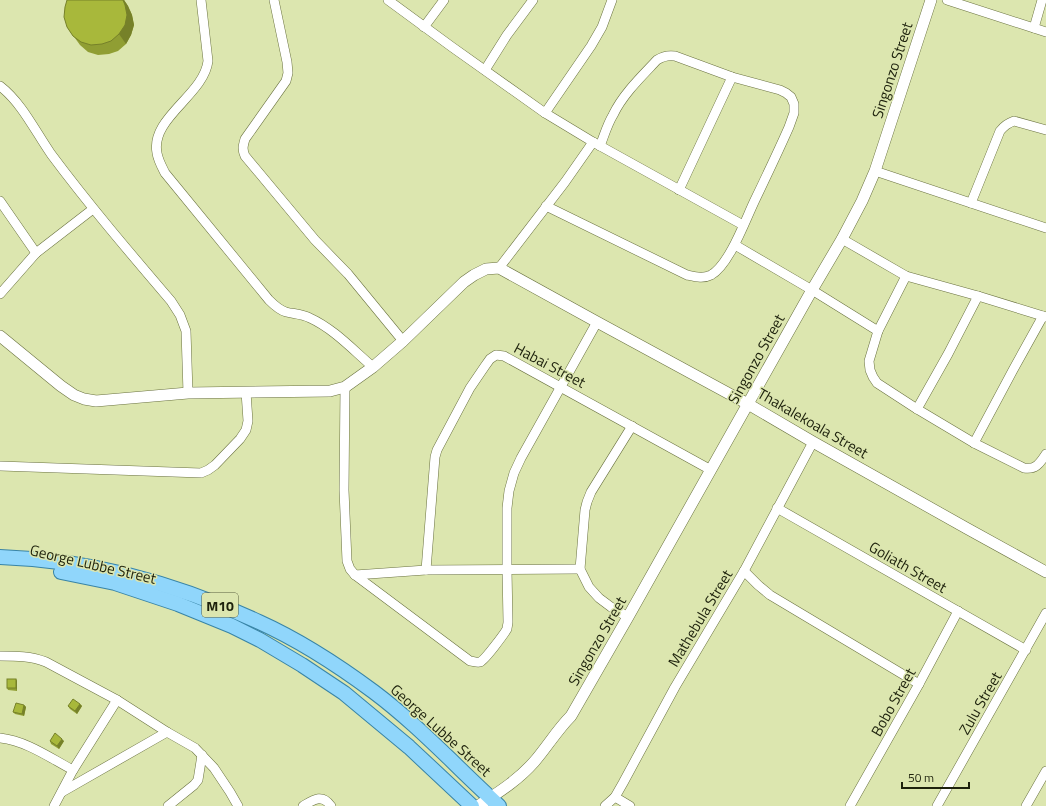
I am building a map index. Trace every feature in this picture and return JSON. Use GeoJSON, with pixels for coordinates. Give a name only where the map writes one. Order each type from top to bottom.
{"type":"FeatureCollection","features":[{"type":"Feature","properties":{"kind":"main road","name":"George Lubbe Street"},"geometry":{"type":"LineString","coordinates":[[0,558],[56,561],[99,568],[133,576],[183,591],[260,622],[326,659],[375,692],[412,722],[494,803]]}},
{"type":"Feature","properties":{"kind":"main road","name":"George Lubbe Street"},"geometry":{"type":"LineString","coordinates":[[0,561],[115,583],[206,615],[260,640],[302,665],[344,693],[409,747],[472,806]]}},
{"type":"Feature","properties":{"kind":"street"},"geometry":{"type":"LineString","coordinates":[[200,0],[208,61],[207,69],[199,83],[162,128],[157,141],[156,152],[159,162],[165,173],[277,308],[286,312],[309,317],[340,338],[373,367]]}},
{"type":"Feature","properties":{"kind":"street"},"geometry":{"type":"LineString","coordinates":[[274,0],[288,73],[286,81],[245,139],[242,146],[243,151],[245,156],[315,240],[348,274],[403,341]]}},
{"type":"Feature","properties":{"kind":"street"},"geometry":{"type":"LineString","coordinates":[[388,0],[545,113],[597,144],[743,225]]}},
{"type":"Feature","properties":{"kind":"street"},"geometry":{"type":"LineString","coordinates":[[424,27],[444,0]]}},
{"type":"Feature","properties":{"kind":"street"},"geometry":{"type":"LineString","coordinates":[[485,70],[533,0]]}},
{"type":"Feature","properties":{"kind":"street"},"geometry":{"type":"LineString","coordinates":[[545,113],[591,46],[602,26],[612,0]]}},
{"type":"Feature","properties":{"kind":"street","name":"Singonzo Street"},"geometry":{"type":"LineString","coordinates":[[478,806],[494,803],[505,789],[520,776],[546,747],[571,716],[842,239],[862,201],[875,171],[931,0]]}},
{"type":"Feature","properties":{"kind":"street"},"geometry":{"type":"LineString","coordinates":[[948,0],[1046,32]]}},
{"type":"Feature","properties":{"kind":"street"},"geometry":{"type":"LineString","coordinates":[[1034,28],[1042,0]]}},
{"type":"Feature","properties":{"kind":"street"},"geometry":{"type":"LineString","coordinates":[[0,336],[61,386],[74,395],[84,399],[96,400],[188,393],[330,391],[345,387],[373,367],[403,341],[464,282],[474,275],[486,270],[499,268],[546,206],[597,144],[617,107],[634,85],[662,56],[675,56],[732,78],[780,90],[791,97],[794,104],[794,113],[789,127],[734,245],[720,267],[705,278],[697,278],[687,275],[546,206]]}},
{"type":"Feature","properties":{"kind":"street"},"geometry":{"type":"LineString","coordinates":[[680,190],[732,78]]}},
{"type":"Feature","properties":{"kind":"street"},"geometry":{"type":"LineString","coordinates":[[0,86],[7,91],[19,105],[51,153],[94,209],[171,301],[180,315],[186,331],[188,393]]}},
{"type":"Feature","properties":{"kind":"street"},"geometry":{"type":"LineString","coordinates":[[971,203],[1000,131],[1003,127],[1014,121],[1046,130]]}},
{"type":"Feature","properties":{"kind":"street"},"geometry":{"type":"LineString","coordinates":[[875,171],[1046,228]]}},
{"type":"Feature","properties":{"kind":"street"},"geometry":{"type":"LineString","coordinates":[[0,202],[36,253]]}},
{"type":"Feature","properties":{"kind":"street"},"geometry":{"type":"LineString","coordinates":[[0,294],[36,253],[94,209]]}},
{"type":"Feature","properties":{"kind":"street"},"geometry":{"type":"LineString","coordinates":[[842,239],[906,276],[1045,316],[1013,370],[974,443]]}},
{"type":"Feature","properties":{"kind":"street"},"geometry":{"type":"LineString","coordinates":[[734,245],[812,290],[878,331]]}},
{"type":"Feature","properties":{"kind":"street","name":"Thakalekoala Street"},"geometry":{"type":"LineString","coordinates":[[499,268],[748,404],[1046,572]]}},
{"type":"Feature","properties":{"kind":"street"},"geometry":{"type":"LineString","coordinates":[[906,276],[878,331],[869,361],[870,370],[877,383],[974,443],[1024,468],[1029,469],[1037,466],[1046,454]]}},
{"type":"Feature","properties":{"kind":"street"},"geometry":{"type":"LineString","coordinates":[[917,409],[978,296]]}},
{"type":"Feature","properties":{"kind":"street"},"geometry":{"type":"LineString","coordinates":[[345,387],[344,490],[347,561],[350,569],[355,575],[470,660],[480,662],[486,657],[507,628],[507,508],[509,491],[514,473],[520,458],[597,322]]}},
{"type":"Feature","properties":{"kind":"street","name":"Habai Street"},"geometry":{"type":"LineString","coordinates":[[426,570],[435,457],[437,450],[470,388],[490,359],[496,355],[504,356],[711,470]]}},
{"type":"Feature","properties":{"kind":"street"},"geometry":{"type":"LineString","coordinates":[[0,466],[201,473],[215,465],[240,439],[246,430],[248,421],[246,392]]}},
{"type":"Feature","properties":{"kind":"street"},"geometry":{"type":"LineString","coordinates":[[628,617],[599,598],[580,570],[587,502],[591,492],[632,426]]}},
{"type":"Feature","properties":{"kind":"street","name":"Mathebula Street"},"geometry":{"type":"LineString","coordinates":[[605,806],[615,797],[623,783],[675,687],[744,571],[813,442]]}},
{"type":"Feature","properties":{"kind":"street","name":"Goliath Street"},"geometry":{"type":"LineString","coordinates":[[777,508],[1026,650]]}},
{"type":"Feature","properties":{"kind":"street"},"geometry":{"type":"LineString","coordinates":[[355,575],[426,570],[580,570]]}},
{"type":"Feature","properties":{"kind":"street"},"geometry":{"type":"LineString","coordinates":[[744,571],[770,595],[919,684]]}},
{"type":"Feature","properties":{"kind":"street","name":"Bobo Street"},"geometry":{"type":"LineString","coordinates":[[850,806],[919,684],[958,611]]}},
{"type":"Feature","properties":{"kind":"street","name":"Zulu Street"},"geometry":{"type":"LineString","coordinates":[[937,806],[1046,613]]}},
{"type":"Feature","properties":{"kind":"street"},"geometry":{"type":"LineString","coordinates":[[0,656],[22,656],[36,658],[46,662],[117,700],[194,748],[214,768],[238,806]]}},
{"type":"Feature","properties":{"kind":"street"},"geometry":{"type":"LineString","coordinates":[[54,806],[73,770],[117,700]]}},
{"type":"Feature","properties":{"kind":"street"},"geometry":{"type":"LineString","coordinates":[[62,792],[167,732]]}},
{"type":"Feature","properties":{"kind":"street"},"geometry":{"type":"LineString","coordinates":[[0,738],[11,739],[30,746],[73,770]]}},
{"type":"Feature","properties":{"kind":"street"},"geometry":{"type":"LineString","coordinates":[[168,806],[198,780],[202,755]]}},
{"type":"Feature","properties":{"kind":"street"},"geometry":{"type":"LineString","coordinates":[[1026,806],[1042,788],[1046,771]]}},
{"type":"Feature","properties":{"kind":"street"},"geometry":{"type":"LineString","coordinates":[[615,797],[630,806]]}},
{"type":"Feature","properties":{"kind":"street"},"geometry":{"type":"LineString","coordinates":[[303,806],[316,799],[323,799],[328,801],[331,806]]}},
{"type":"Feature","properties":{"kind":"building"},"geometry":{"type":"Polygon","coordinates":[[[67,0],[123,0],[127,15],[125,25],[119,34],[111,41],[91,45],[81,42],[73,36],[67,27],[64,17],[67,0]]]}},
{"type":"Feature","properties":{"kind":"building"},"geometry":{"type":"Polygon","coordinates":[[[7,679],[16,679],[16,688],[7,688],[7,679]]]}},
{"type":"Feature","properties":{"kind":"building"},"geometry":{"type":"Polygon","coordinates":[[[73,699],[80,704],[75,711],[68,706],[73,699]]]}},
{"type":"Feature","properties":{"kind":"building"},"geometry":{"type":"Polygon","coordinates":[[[16,703],[24,705],[22,714],[13,712],[16,703]]]}},
{"type":"Feature","properties":{"kind":"building"},"geometry":{"type":"Polygon","coordinates":[[[55,733],[62,739],[57,746],[50,741],[55,733]]]}}]}
